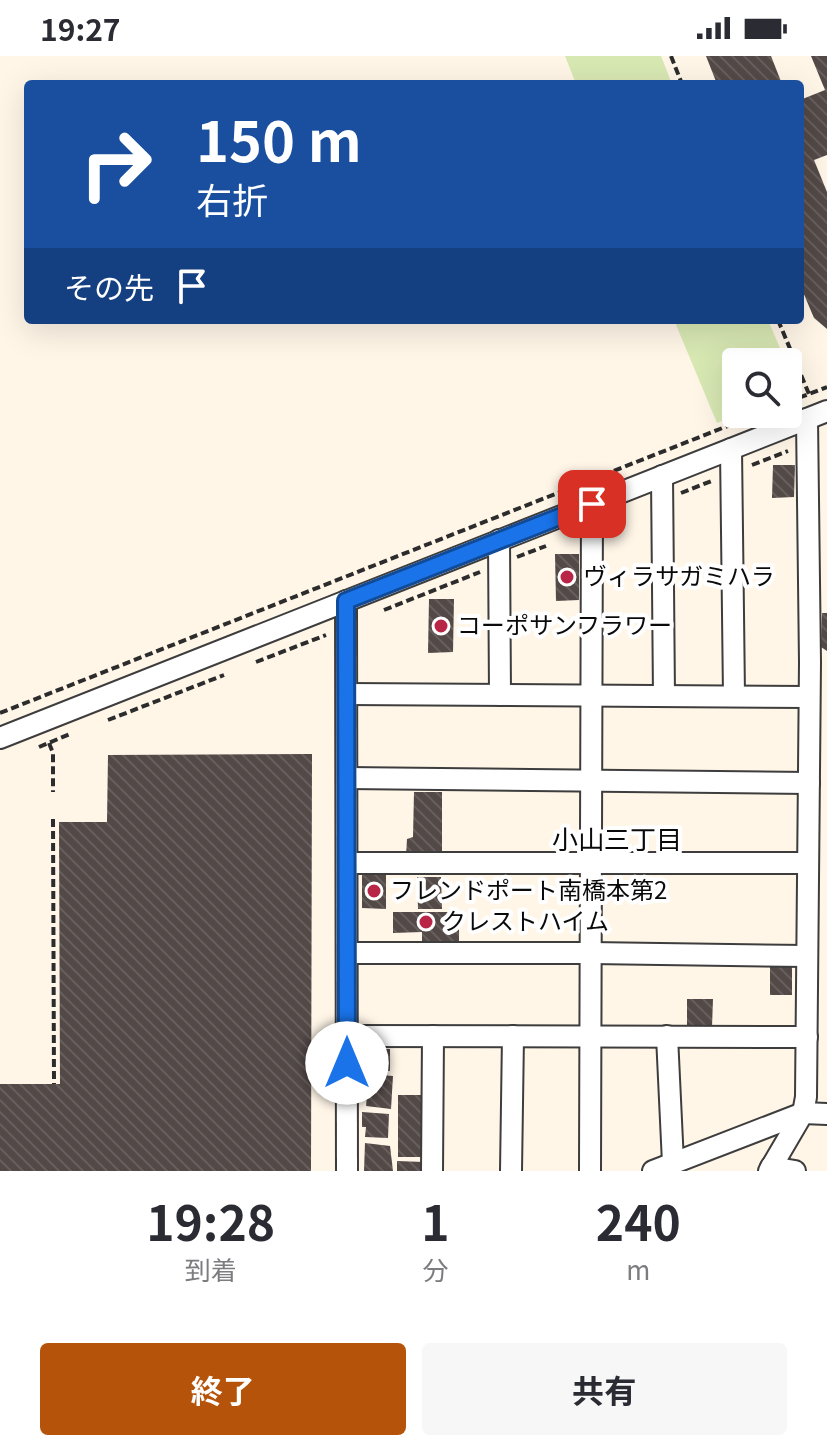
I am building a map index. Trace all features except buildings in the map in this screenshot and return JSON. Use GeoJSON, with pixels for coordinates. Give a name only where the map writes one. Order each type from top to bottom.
{"type":"FeatureCollection","features":[{"type":"Feature","properties":{"kind":"street"},"geometry":{"type":"LineString","coordinates":[[0,738],[827,411]]}},
{"type":"Feature","properties":{"kind":"street"},"geometry":{"type":"LineString","coordinates":[[795,1171],[770,1169],[803,1113],[806,1097],[806,956],[814,872],[809,783],[809,697],[818,662],[807,419]]}},
{"type":"Feature","properties":{"kind":"street"},"geometry":{"type":"LineString","coordinates":[[731,449],[734,696]]}},
{"type":"Feature","properties":{"kind":"street"},"geometry":{"type":"LineString","coordinates":[[662,476],[664,696]]}},
{"type":"Feature","properties":{"kind":"street"},"geometry":{"type":"LineString","coordinates":[[590,1171],[592,504]]}},
{"type":"Feature","properties":{"kind":"street"},"geometry":{"type":"LineString","coordinates":[[499,540],[500,695]]}},
{"type":"Feature","properties":{"kind":"street"},"geometry":{"type":"LineString","coordinates":[[346,601],[347,1171]]}},
{"type":"Feature","properties":{"kind":"street"},"geometry":{"type":"LineString","coordinates":[[347,694],[809,697]]}},
{"type":"Feature","properties":{"kind":"street"},"geometry":{"type":"LineString","coordinates":[[347,778],[809,783]]}},
{"type":"Feature","properties":{"kind":"street"},"geometry":{"type":"LineString","coordinates":[[347,863],[592,863],[814,872]]}},
{"type":"Feature","properties":{"kind":"street"},"geometry":{"type":"LineString","coordinates":[[347,953],[806,956]]}},
{"type":"Feature","properties":{"kind":"street"},"geometry":{"type":"LineString","coordinates":[[347,1036],[807,1037]]}},
{"type":"Feature","properties":{"kind":"street"},"geometry":{"type":"LineString","coordinates":[[432,1171],[433,1036]]}},
{"type":"Feature","properties":{"kind":"street"},"geometry":{"type":"LineString","coordinates":[[511,1171],[513,1036]]}},
{"type":"Feature","properties":{"kind":"street"},"geometry":{"type":"LineString","coordinates":[[667,1036],[673,1163]]}},
{"type":"Feature","properties":{"kind":"street"},"geometry":{"type":"LineString","coordinates":[[653,1171],[803,1113],[827,1114]]}},
{"type":"Feature","properties":{"kind":"path"},"geometry":{"type":"LineString","coordinates":[[671,56],[680,80]]}},
{"type":"Feature","properties":{"kind":"path"},"geometry":{"type":"LineString","coordinates":[[780,324],[809,394]]}},
{"type":"Feature","properties":{"kind":"path"},"geometry":{"type":"LineString","coordinates":[[802,397],[827,387]]}},
{"type":"Feature","properties":{"kind":"path"},"geometry":{"type":"LineString","coordinates":[[0,713],[723,428]]}},
{"type":"Feature","properties":{"kind":"path"},"geometry":{"type":"LineString","coordinates":[[256,662],[328,635]]}},
{"type":"Feature","properties":{"kind":"path"},"geometry":{"type":"LineString","coordinates":[[108,720],[224,675]]}},
{"type":"Feature","properties":{"kind":"path"},"geometry":{"type":"LineString","coordinates":[[49,743],[53,753],[53,792]]}},
{"type":"Feature","properties":{"kind":"path"},"geometry":{"type":"LineString","coordinates":[[53,819],[54,1084]]}},
{"type":"Feature","properties":{"kind":"green space"},"geometry":{"type":"Polygon","coordinates":[[[565,56],[661,56],[670,80],[574,80],[565,56]]]}},
{"type":"Feature","properties":{"kind":"green space"},"geometry":{"type":"Polygon","coordinates":[[[676,324],[770,324],[780,348],[722,348],[722,421],[717,423],[676,324]]]}},
{"type":"Feature","properties":{"kind":"place","name":"ヴィラサガミハラ"},"geometry":{"type":"Point","coordinates":[567,577]}},
{"type":"Feature","properties":{"kind":"place","name":"コーポサンフラワー"},"geometry":{"type":"Point","coordinates":[441,626]}},
{"type":"Feature","properties":{"kind":"place","name":"フレンドポート南橋本第2"},"geometry":{"type":"Point","coordinates":[374,891]}},
{"type":"Feature","properties":{"kind":"place","name":"クレストハイム"},"geometry":{"type":"Point","coordinates":[426,922]}},
{"type":"Feature","properties":{"kind":"district","name":"小山三丁目"},"geometry":{"type":"Point","coordinates":[617,840]}},
{"type":"Feature","properties":{"kind":"route"},"geometry":{"type":"LineString","coordinates":[[347,1063],[346,601],[592,504]]}}]}
